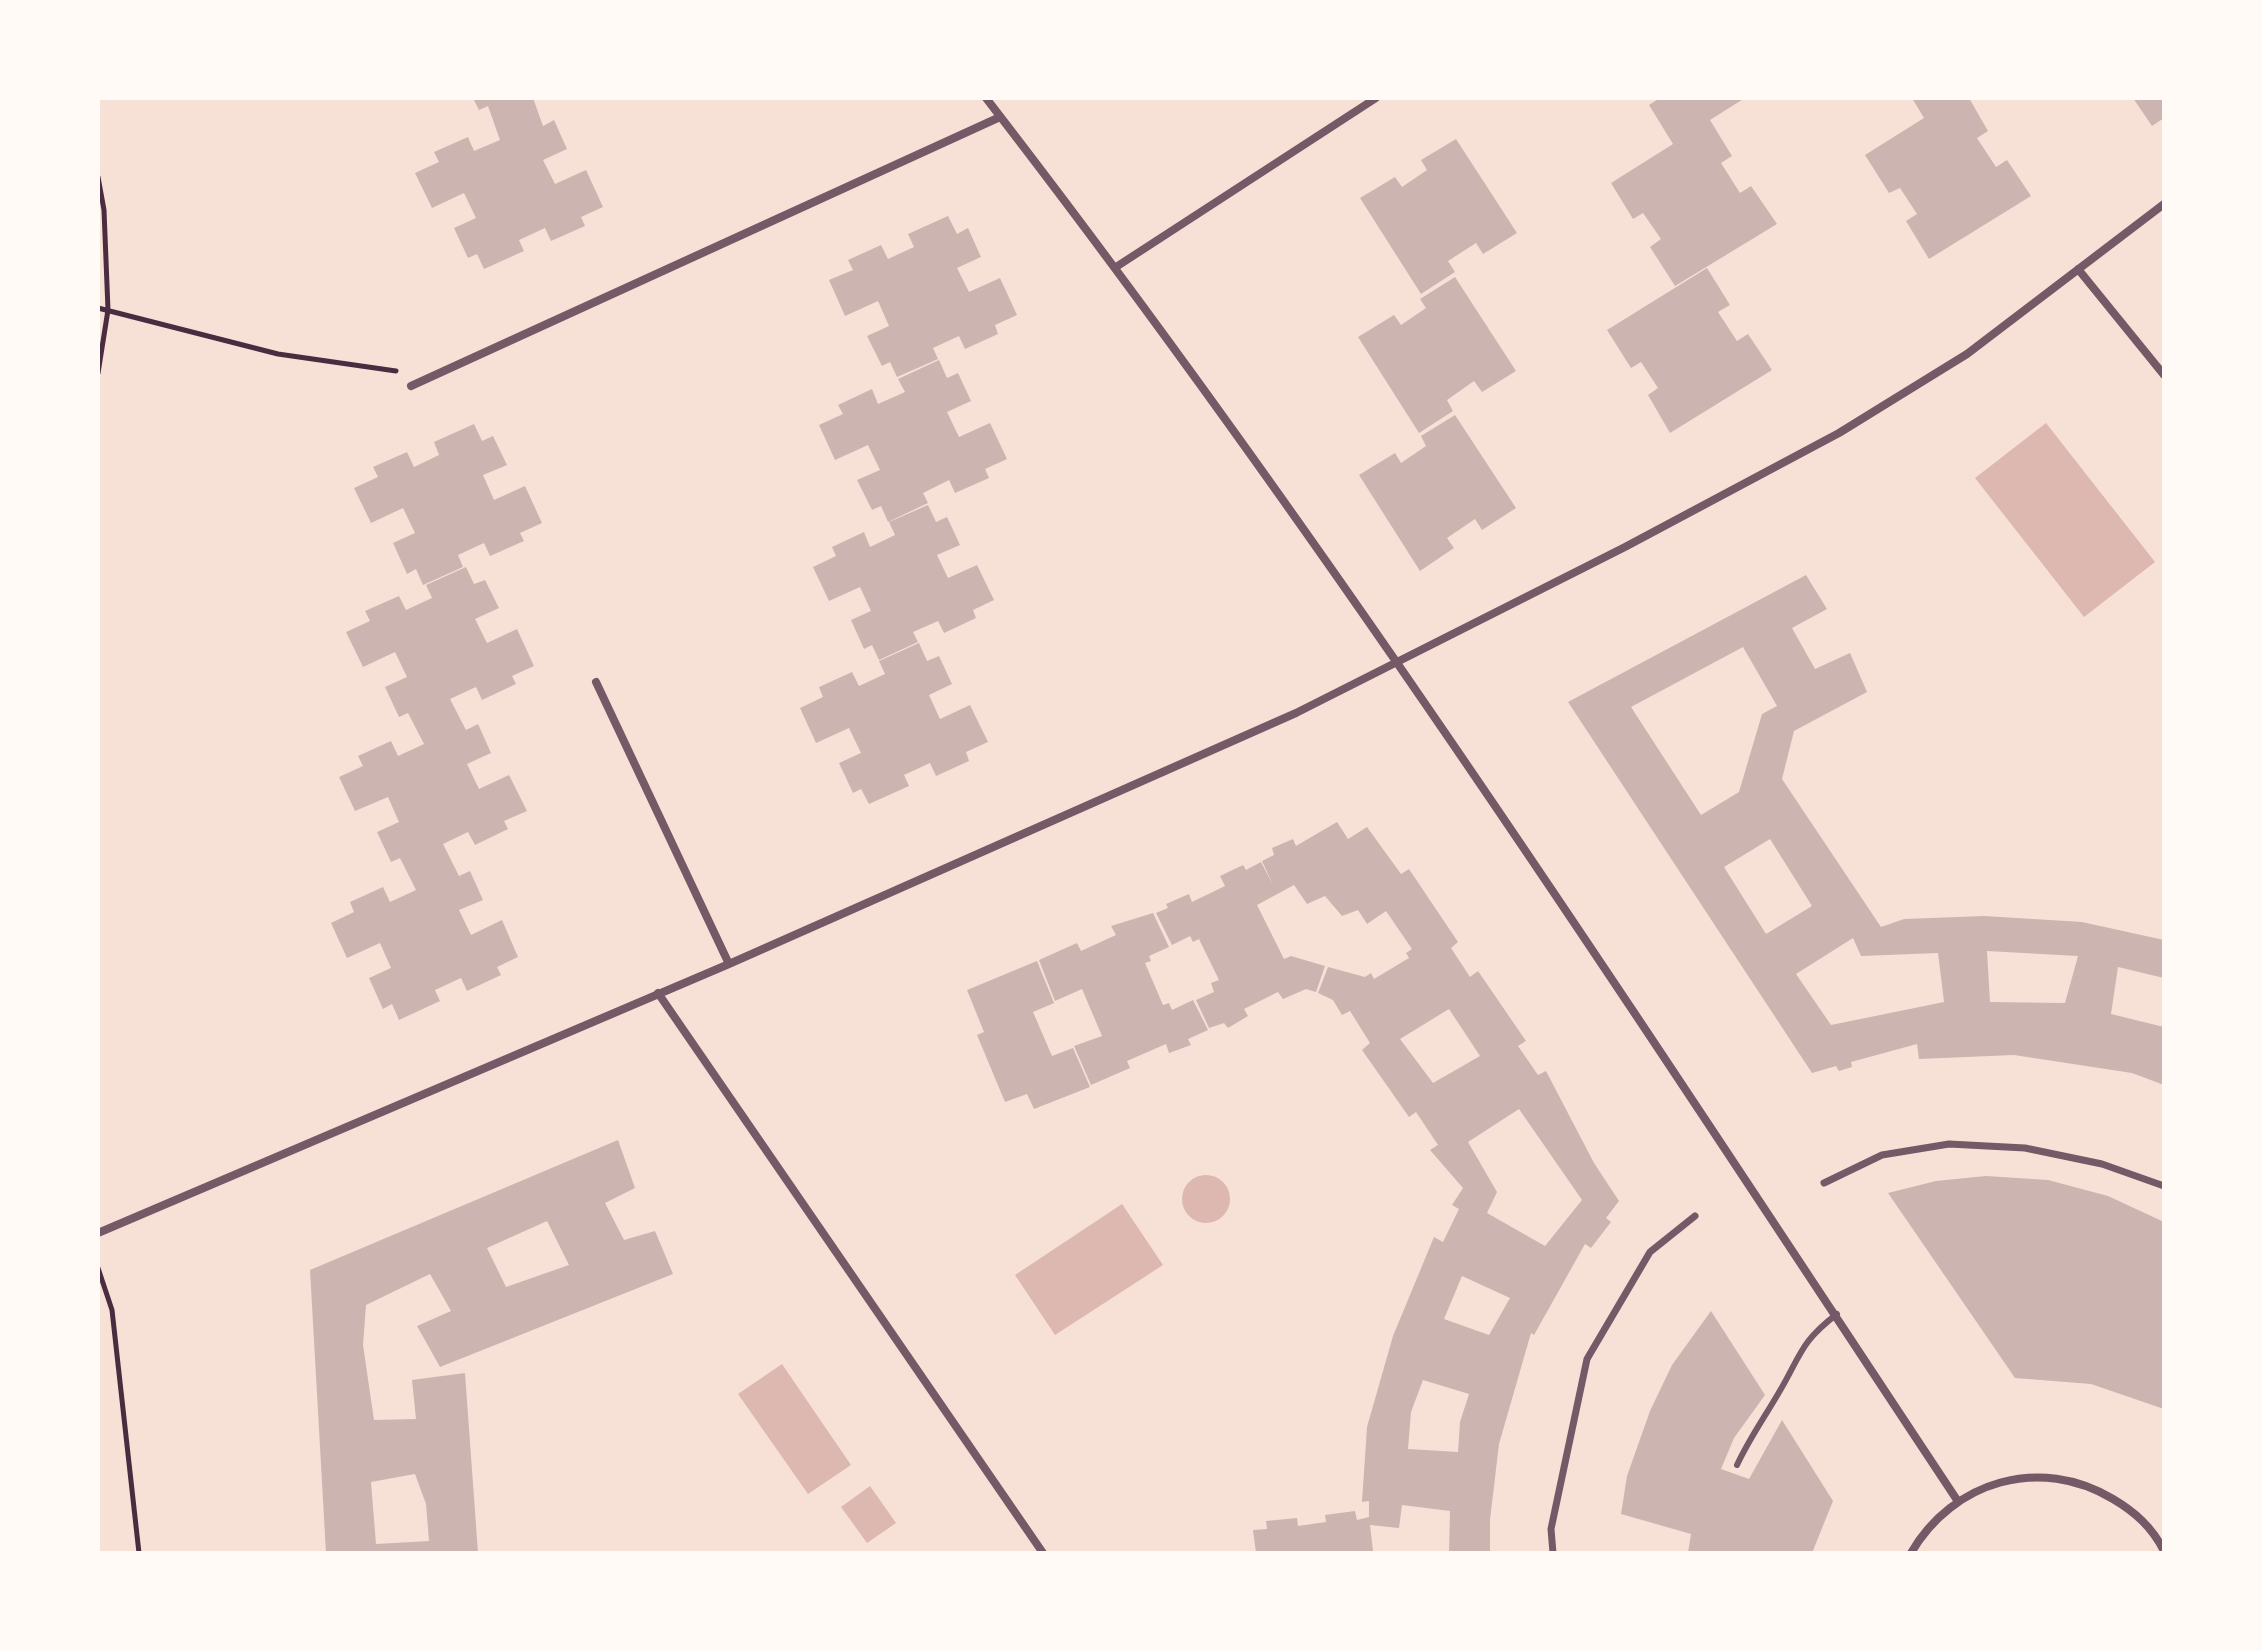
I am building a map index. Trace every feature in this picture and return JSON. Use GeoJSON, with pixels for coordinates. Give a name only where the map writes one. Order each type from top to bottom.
{"type":"FeatureCollection","features":[{"type":"Feature","properties":{"kind":"street"},"geometry":{"type":"LineString","coordinates":[[986,98],[1116,267],[1477,775],[1837,1314],[1957,1500]]}},
{"type":"Feature","properties":{"kind":"street"},"geometry":{"type":"LineString","coordinates":[[1116,267],[1376,98]]}},
{"type":"Feature","properties":{"kind":"street"},"geometry":{"type":"LineString","coordinates":[[411,386],[1000,117]]}},
{"type":"Feature","properties":{"kind":"street"},"geometry":{"type":"LineString","coordinates":[[98,1233],[729,964],[1296,713],[1625,547],[1839,433],[1967,354],[2164,204]]}},
{"type":"Feature","properties":{"kind":"street"},"geometry":{"type":"LineString","coordinates":[[2078,269],[2164,375]]}},
{"type":"Feature","properties":{"kind":"street"},"geometry":{"type":"LineString","coordinates":[[596,682],[729,964]]}},
{"type":"Feature","properties":{"kind":"street"},"geometry":{"type":"LineString","coordinates":[[658,993],[1043,1553]]}},
{"type":"Feature","properties":{"kind":"street"},"geometry":{"type":"LineString","coordinates":[[1824,1183],[1882,1155],[1949,1144],[2025,1148],[2102,1164],[2164,1186]]}},
{"type":"Feature","properties":{"kind":"street"},"geometry":{"type":"LineString","coordinates":[[1553,1553],[1551,1529],[1587,1359],[1650,1252],[1695,1216]]}},
{"type":"Feature","properties":{"kind":"street"},"geometry":{"type":"LineString","coordinates":[[1911,1553],[1923,1531],[1957,1500],[2000,1480],[2045,1475],[2089,1485],[2136,1513],[2161,1536],[2164,1551]]}},
{"type":"Feature","properties":{"kind":"lane"},"geometry":{"type":"LineString","coordinates":[[1737,1465],[1754,1429],[1780,1392],[1799,1350],[1813,1332],[1837,1314]]}},
{"type":"Feature","properties":{"kind":"path"},"geometry":{"type":"LineString","coordinates":[[98,177],[104,210],[108,310],[98,373]]}},
{"type":"Feature","properties":{"kind":"path"},"geometry":{"type":"LineString","coordinates":[[98,308],[278,354],[433,376]]}},
{"type":"Feature","properties":{"kind":"path"},"geometry":{"type":"LineString","coordinates":[[98,1268],[112,1310],[139,1553]]}},
{"type":"Feature","properties":{"kind":"shaded area"},"geometry":{"type":"Polygon","coordinates":[[[2046,423],[2155,562],[2084,617],[1975,478],[2046,423]]]}},
{"type":"Feature","properties":{"kind":"shaded area"},"geometry":{"type":"Polygon","coordinates":[[[1206,1175],[1223,1182],[1230,1199],[1223,1216],[1206,1223],[1189,1216],[1182,1199],[1189,1182],[1206,1175]]]}},
{"type":"Feature","properties":{"kind":"shaded area"},"geometry":{"type":"Polygon","coordinates":[[[1122,1204],[1163,1265],[1055,1335],[1015,1275],[1122,1204]]]}},
{"type":"Feature","properties":{"kind":"shaded area"},"geometry":{"type":"Polygon","coordinates":[[[782,1364],[851,1465],[808,1494],[738,1394],[782,1364]]]}},
{"type":"Feature","properties":{"kind":"shaded area"},"geometry":{"type":"Polygon","coordinates":[[[870,1486],[896,1523],[867,1543],[841,1507],[870,1486]]]}},
{"type":"Feature","properties":{"kind":"building"},"geometry":{"type":"Polygon","coordinates":[[[473,98],[533,98],[543,126],[554,120],[567,149],[543,160],[555,184],[586,170],[603,207],[581,217],[585,226],[551,241],[545,228],[519,240],[524,251],[484,269],[477,254],[468,258],[454,228],[476,218],[464,193],[432,208],[415,173],[439,162],[434,152],[468,137],[474,151],[500,140],[488,106],[479,110],[473,98]]]}},
{"type":"Feature","properties":{"kind":"building"},"geometry":{"type":"Polygon","coordinates":[[[1660,98],[1745,98],[1710,120],[1732,156],[1721,163],[1740,193],[1751,186],[1777,224],[1675,286],[1650,247],[1661,239],[1643,213],[1633,219],[1611,183],[1673,144],[1649,105],[1660,98]]]}},
{"type":"Feature","properties":{"kind":"building"},"geometry":{"type":"Polygon","coordinates":[[[1912,98],[1969,98],[1988,131],[1977,138],[1996,167],[2007,160],[2031,196],[1929,259],[1906,221],[1917,214],[1900,188],[1889,193],[1865,155],[1924,118],[1912,98]]]}},
{"type":"Feature","properties":{"kind":"building"},"geometry":{"type":"Polygon","coordinates":[[[2133,98],[2164,98],[2164,118],[2152,126],[2133,98]]]}},
{"type":"Feature","properties":{"kind":"building"},"geometry":{"type":"Polygon","coordinates":[[[1456,139],[1517,233],[1483,254],[1476,243],[1448,261],[1455,272],[1421,294],[1360,198],[1395,177],[1402,187],[1427,170],[1421,160],[1456,139]]]}},
{"type":"Feature","properties":{"kind":"building"},"geometry":{"type":"Polygon","coordinates":[[[948,216],[957,234],[968,228],[981,257],[957,268],[969,292],[1000,278],[1017,315],[995,325],[998,334],[965,349],[959,336],[933,348],[938,359],[897,377],[890,362],[882,366],[867,336],[889,326],[878,301],[845,316],[829,280],[853,270],[848,260],[881,245],[888,259],[914,247],[908,234],[948,216]]]}},
{"type":"Feature","properties":{"kind":"building"},"geometry":{"type":"Polygon","coordinates":[[[1707,268],[1730,305],[1718,312],[1737,341],[1748,334],[1772,370],[1670,433],[1648,395],[1658,388],[1641,362],[1631,368],[1607,330],[1707,268]]]}},
{"type":"Feature","properties":{"kind":"building"},"geometry":{"type":"Polygon","coordinates":[[[1455,277],[1516,371],[1482,392],[1474,381],[1447,400],[1453,411],[1419,433],[1358,337],[1394,315],[1401,325],[1426,308],[1420,299],[1455,277]]]}},
{"type":"Feature","properties":{"kind":"building"},"geometry":{"type":"Polygon","coordinates":[[[939,360],[947,378],[958,373],[971,401],[947,412],[959,437],[990,423],[1007,459],[985,469],[989,478],[955,493],[949,480],[923,493],[928,503],[888,522],[881,506],[872,510],[857,480],[880,470],[868,445],[835,460],[819,425],[843,414],[838,405],[872,389],[878,404],[905,392],[898,379],[939,360]]]}},
{"type":"Feature","properties":{"kind":"building"},"geometry":{"type":"Polygon","coordinates":[[[1455,415],[1516,508],[1482,530],[1475,519],[1447,538],[1454,548],[1420,571],[1359,475],[1395,453],[1401,463],[1426,446],[1421,436],[1455,415]]]}},
{"type":"Feature","properties":{"kind":"building"},"geometry":{"type":"Polygon","coordinates":[[[474,424],[482,441],[493,436],[507,465],[483,475],[494,500],[525,486],[542,523],[520,533],[524,541],[490,556],[484,543],[458,555],[463,567],[423,585],[416,569],[407,574],[393,543],[415,533],[403,508],[371,523],[354,488],[378,477],[373,467],[407,452],[414,467],[439,455],[434,442],[474,424]]]}},
{"type":"Feature","properties":{"kind":"building"},"geometry":{"type":"Polygon","coordinates":[[[928,505],[936,522],[947,517],[960,545],[937,555],[948,578],[977,565],[994,600],[973,610],[976,618],[944,633],[938,621],[913,632],[918,642],[879,660],[872,645],[864,649],[851,620],[871,611],[860,587],[829,601],[813,567],[836,556],[832,547],[864,532],[870,547],[895,535],[889,522],[928,505]]]}},
{"type":"Feature","properties":{"kind":"building"},"geometry":{"type":"Polygon","coordinates":[[[466,567],[474,584],[485,580],[499,608],[475,619],[487,643],[517,629],[534,666],[512,676],[516,684],[482,700],[476,687],[450,699],[466,730],[478,724],[491,753],[467,764],[479,789],[509,775],[527,811],[504,821],[508,829],[475,845],[468,832],[443,844],[459,876],[470,871],[483,900],[459,910],[471,935],[502,920],[518,957],[497,967],[501,975],[467,991],[461,978],[435,990],[440,1001],[399,1020],[392,1004],[383,1009],[369,978],[391,968],[380,943],[347,958],[331,923],[354,912],[350,902],[383,887],[390,902],[416,890],[400,858],[391,862],[377,832],[399,822],[388,797],[355,811],[339,777],[363,766],[358,756],[391,741],[398,756],[424,744],[408,713],[399,717],[385,687],[407,677],[395,652],[363,667],[346,632],[370,621],[365,611],[399,596],[406,610],[432,598],[426,585],[466,567]]]}},
{"type":"Feature","properties":{"kind":"building"},"geometry":{"type":"Polygon","coordinates":[[[1806,575],[1827,609],[1792,628],[1815,669],[1850,653],[1867,692],[1794,731],[1782,779],[1881,927],[1904,919],[1984,916],[2082,922],[2164,940],[2164,978],[2118,967],[2111,1014],[2164,1027],[2164,1085],[2132,1073],[2014,1055],[1919,1059],[1917,1044],[1851,1062],[1852,1067],[1839,1071],[1836,1066],[1812,1073],[1568,702],[1806,575]],[[1743,647],[1631,707],[1701,815],[1739,792],[1762,714],[1777,706],[1743,647]],[[1770,839],[1724,867],[1766,934],[1812,906],[1770,839]],[[1853,938],[1796,974],[1831,1025],[1944,1002],[1938,953],[1861,956],[1853,938]],[[1987,951],[1990,1002],[2065,1003],[2078,956],[1987,951]]]}},
{"type":"Feature","properties":{"kind":"building"},"geometry":{"type":"Polygon","coordinates":[[[919,643],[927,661],[939,656],[952,684],[929,695],[940,719],[970,705],[988,742],[966,752],[969,761],[936,776],[930,763],[904,775],[909,786],[869,804],[861,789],[853,793],[839,763],[861,753],[849,728],[816,743],[800,708],[823,697],[819,687],[852,672],[859,686],[885,674],[879,661],[919,643]]]}},
{"type":"Feature","properties":{"kind":"building"},"geometry":{"type":"Polygon","coordinates":[[[1337,822],[1348,839],[1367,827],[1401,874],[1409,869],[1458,942],[1451,948],[1470,977],[1478,971],[1526,1041],[1518,1046],[1538,1075],[1546,1071],[1594,1163],[1619,1201],[1606,1218],[1611,1222],[1591,1248],[1585,1244],[1534,1335],[1531,1333],[1499,1444],[1490,1520],[1490,1553],[1449,1553],[1450,1511],[1402,1505],[1399,1528],[1370,1525],[1373,1551],[1256,1553],[1253,1530],[1267,1529],[1266,1521],[1297,1518],[1298,1526],[1326,1522],[1325,1515],[1355,1511],[1357,1520],[1369,1517],[1369,1501],[1362,1502],[1367,1427],[1393,1336],[1434,1237],[1443,1242],[1459,1209],[1452,1205],[1463,1188],[1430,1150],[1438,1145],[1416,1112],[1409,1117],[1362,1050],[1370,1043],[1350,1011],[1342,1015],[1333,1000],[1318,993],[1328,967],[1365,977],[1371,973],[1374,979],[1409,958],[1406,953],[1412,949],[1386,911],[1367,924],[1358,910],[1342,916],[1325,896],[1307,904],[1294,885],[1257,905],[1284,959],[1291,956],[1325,966],[1316,992],[1306,989],[1283,999],[1278,992],[1244,1009],[1248,1016],[1228,1028],[1224,1023],[1209,1028],[1196,1000],[1214,992],[1211,983],[1219,980],[1199,939],[1193,942],[1190,936],[1172,945],[1156,913],[1168,908],[1166,904],[1189,894],[1192,902],[1225,886],[1220,876],[1243,865],[1246,870],[1261,862],[1273,885],[1262,861],[1274,855],[1272,848],[1293,839],[1296,846],[1337,822]],[[1449,1009],[1400,1039],[1433,1083],[1480,1056],[1449,1009]],[[1519,1109],[1468,1142],[1497,1192],[1487,1213],[1545,1246],[1582,1200],[1519,1109]],[[1462,1276],[1444,1319],[1489,1335],[1510,1298],[1462,1276]],[[1423,1380],[1411,1412],[1408,1449],[1458,1452],[1460,1422],[1469,1394],[1423,1380]]]}},
{"type":"Feature","properties":{"kind":"building"},"geometry":{"type":"Polygon","coordinates":[[[1153,913],[1169,947],[1149,956],[1151,961],[1145,963],[1163,1005],[1169,1003],[1172,1010],[1193,1000],[1208,1030],[1188,1039],[1191,1045],[1169,1053],[1166,1044],[1127,1061],[1130,1068],[1091,1085],[1074,1046],[1102,1036],[1082,989],[1055,1001],[1039,960],[1077,943],[1081,951],[1116,935],[1111,926],[1153,913]]]}},
{"type":"Feature","properties":{"kind":"building"},"geometry":{"type":"Polygon","coordinates":[[[1037,961],[1054,1003],[1033,1012],[1052,1056],[1073,1048],[1090,1087],[1034,1109],[1027,1094],[1005,1102],[977,1035],[984,1032],[967,990],[1037,961]]]}},
{"type":"Feature","properties":{"kind":"building"},"geometry":{"type":"Polygon","coordinates":[[[618,1140],[635,1188],[605,1203],[624,1240],[655,1231],[673,1274],[440,1367],[417,1326],[451,1311],[430,1274],[366,1305],[363,1345],[374,1420],[416,1419],[412,1380],[465,1373],[478,1553],[326,1553],[310,1270],[618,1140]],[[547,1221],[487,1248],[506,1287],[569,1265],[547,1221]],[[415,1474],[371,1482],[376,1544],[429,1541],[426,1504],[415,1474]]]}},
{"type":"Feature","properties":{"kind":"building"},"geometry":{"type":"Polygon","coordinates":[[[1986,1176],[2048,1180],[2108,1196],[2164,1222],[2164,1409],[2091,1384],[2015,1378],[1888,1193],[1936,1181],[1986,1176]]]}},
{"type":"Feature","properties":{"kind":"building"},"geometry":{"type":"Polygon","coordinates":[[[1711,1311],[1765,1395],[1734,1438],[1721,1469],[1749,1479],[1782,1420],[1833,1501],[1812,1553],[1688,1553],[1691,1534],[1621,1514],[1627,1476],[1650,1411],[1672,1365],[1711,1311]]]}}]}
